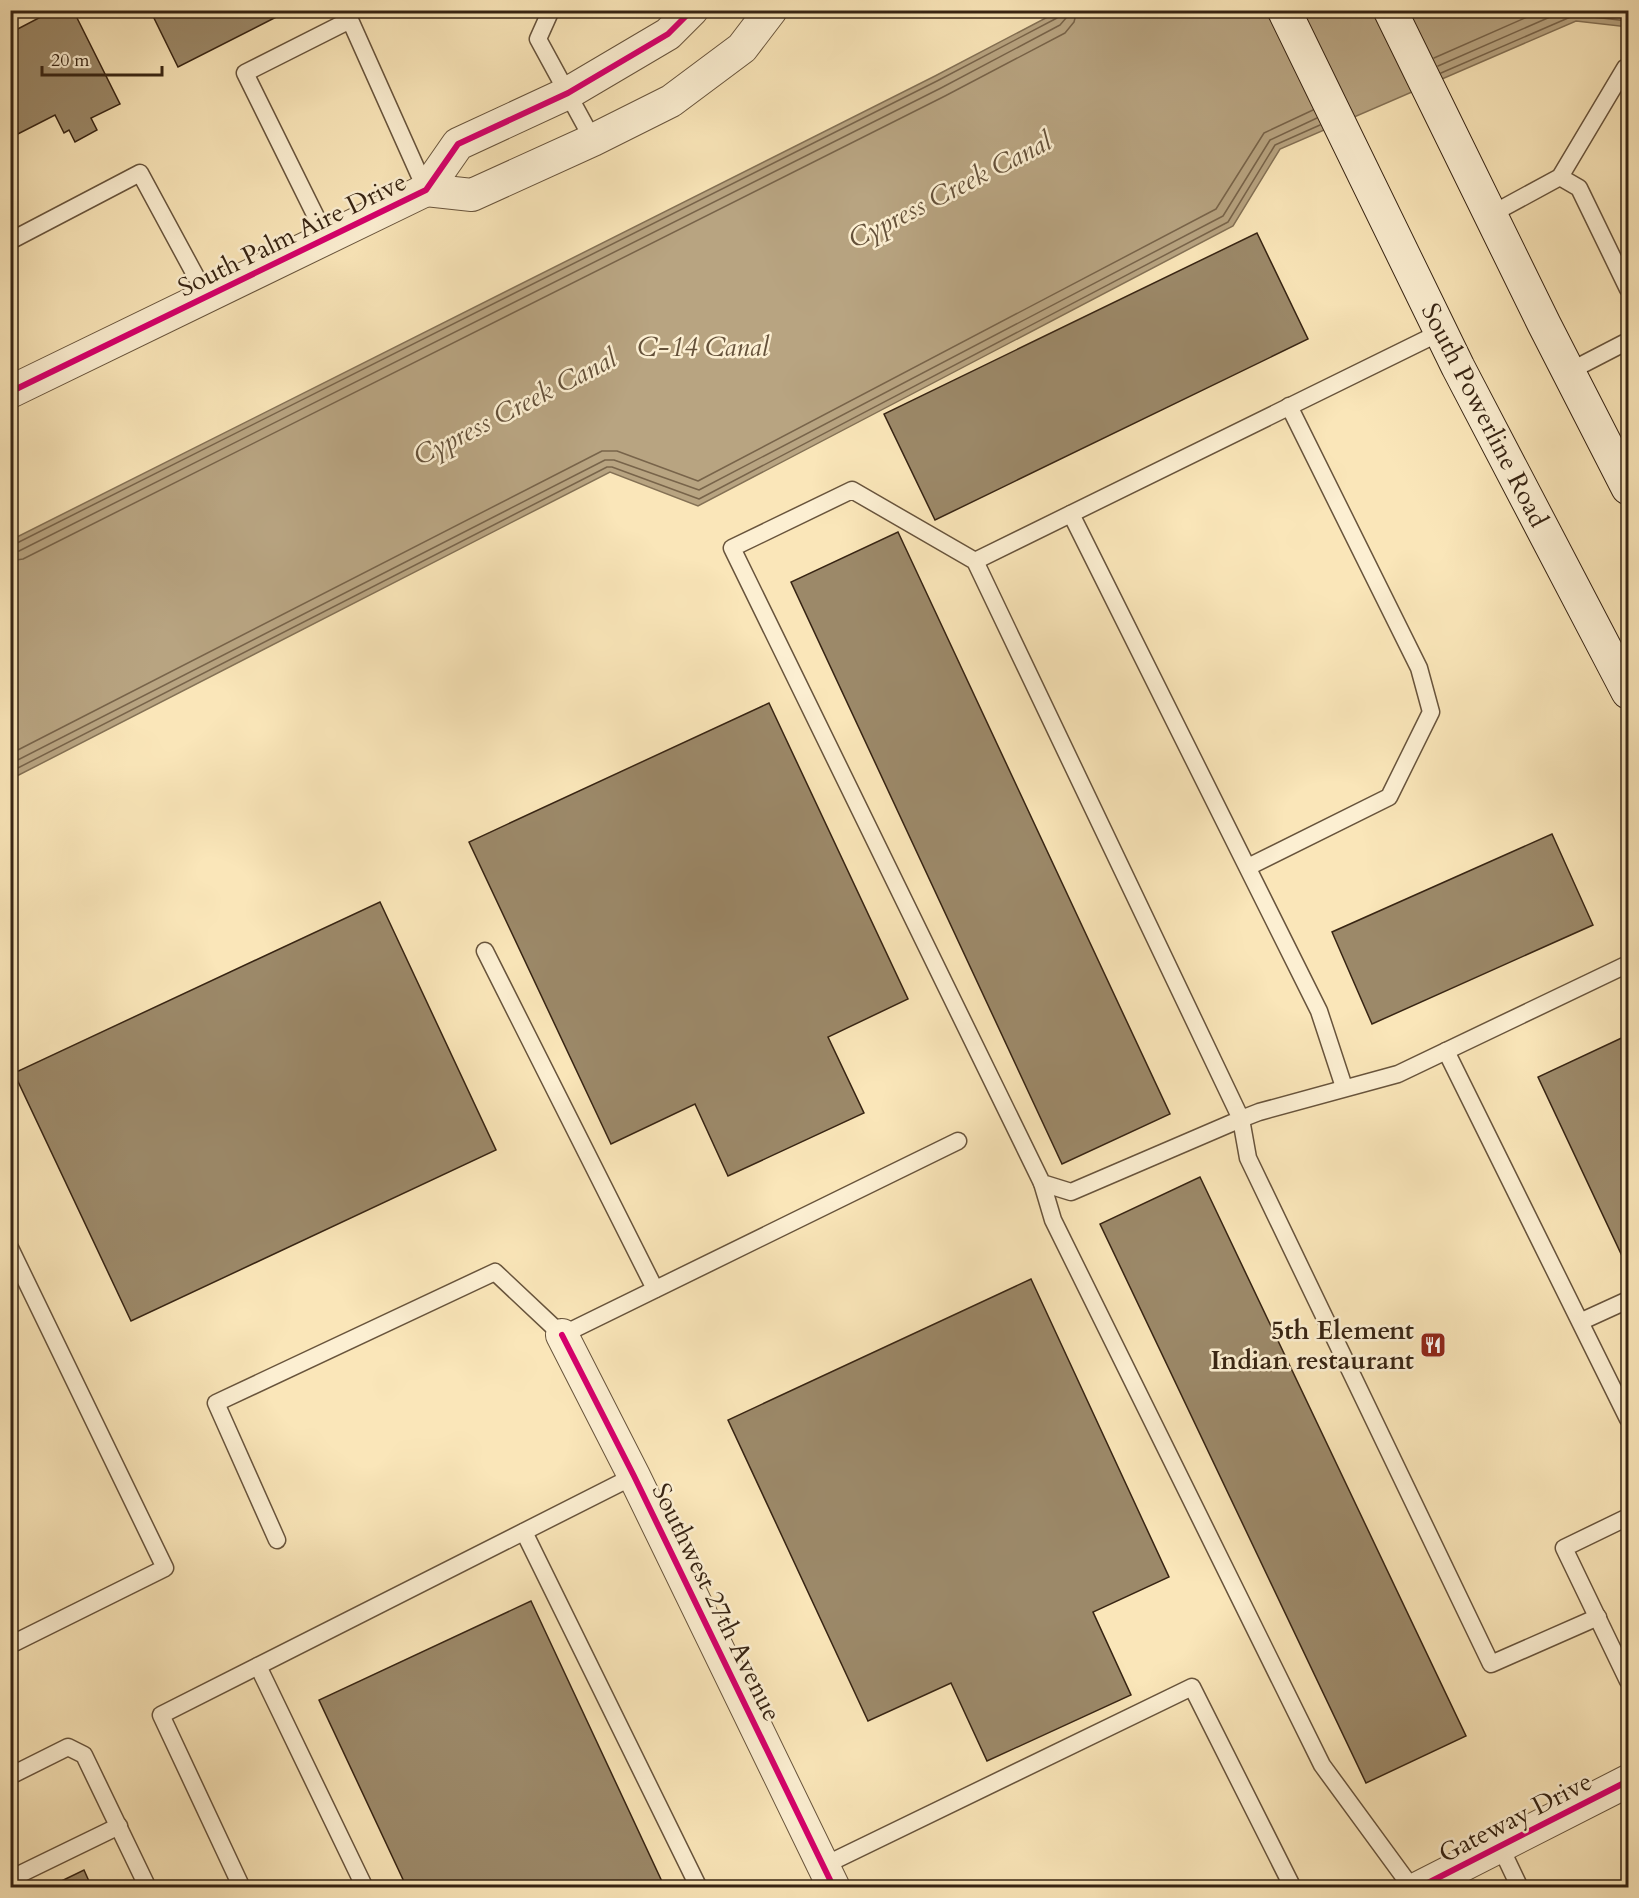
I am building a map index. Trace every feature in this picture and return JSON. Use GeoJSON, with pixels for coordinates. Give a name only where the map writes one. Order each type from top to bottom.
{"type":"FeatureCollection","features":[{"type":"Feature","properties":{"kind":"main road","name":"South Powerline Road"},"geometry":{"type":"LineString","coordinates":[[1284,10],[1441,332],[1629,692]]}},
{"type":"Feature","properties":{"kind":"main road"},"geometry":{"type":"LineString","coordinates":[[1390,10],[1568,372],[1629,488]]}},
{"type":"Feature","properties":{"kind":"street","name":"South Palm Aire Drive"},"geometry":{"type":"LineString","coordinates":[[10,392],[426,190],[458,144],[568,93],[668,34],[692,10]]}},
{"type":"Feature","properties":{"kind":"street","name":"South Palm Aire Drive"},"geometry":{"type":"LineString","coordinates":[[426,190],[472,195],[593,140],[671,101],[742,48],[771,10]]}},
{"type":"Feature","properties":{"kind":"street","name":"Southwest 27th Avenue"},"geometry":{"type":"LineString","coordinates":[[562,1335],[634,1476],[829,1877]]}},
{"type":"Feature","properties":{"kind":"street","name":"Gateway Drive"},"geometry":{"type":"LineString","coordinates":[[1418,1887],[1627,1786]]}},
{"type":"Feature","properties":{"kind":"lane"},"geometry":{"type":"LineString","coordinates":[[551,10],[538,39],[593,140]]}},
{"type":"Feature","properties":{"kind":"lane"},"geometry":{"type":"LineString","coordinates":[[327,238],[244,73],[350,20],[426,190]]}},
{"type":"Feature","properties":{"kind":"lane"},"geometry":{"type":"LineString","coordinates":[[1490,215],[1560,177],[1625,68],[1629,68]]}},
{"type":"Feature","properties":{"kind":"lane"},"geometry":{"type":"LineString","coordinates":[[10,241],[140,173],[207,297]]}},
{"type":"Feature","properties":{"kind":"lane"},"geometry":{"type":"LineString","coordinates":[[1560,177],[1579,188],[1629,289]]}},
{"type":"Feature","properties":{"kind":"lane"},"geometry":{"type":"LineString","coordinates":[[975,561],[1441,332]]}},
{"type":"Feature","properties":{"kind":"lane"},"geometry":{"type":"LineString","coordinates":[[1568,372],[1629,341]]}},
{"type":"Feature","properties":{"kind":"lane"},"geometry":{"type":"LineString","coordinates":[[1248,867],[1389,797],[1431,712],[1419,668],[1289,406]]}},
{"type":"Feature","properties":{"kind":"lane"},"geometry":{"type":"LineString","coordinates":[[1412,1887],[1322,1765],[1053,1220],[1042,1182],[732,548],[852,490],[975,561],[1241,1119],[1248,1158],[1491,1664],[1598,1617]]}},
{"type":"Feature","properties":{"kind":"lane"},"geometry":{"type":"LineString","coordinates":[[1071,514],[1319,1011],[1344,1087]]}},
{"type":"Feature","properties":{"kind":"lane"},"geometry":{"type":"LineString","coordinates":[[485,951],[655,1289]]}},
{"type":"Feature","properties":{"kind":"lane"},"geometry":{"type":"LineString","coordinates":[[1042,1182],[1071,1192],[1258,1112],[1398,1074],[1629,964]]}},
{"type":"Feature","properties":{"kind":"lane"},"geometry":{"type":"LineString","coordinates":[[1446,1051],[1629,1419]]}},
{"type":"Feature","properties":{"kind":"lane"},"geometry":{"type":"LineString","coordinates":[[277,1539],[216,1402],[495,1272],[562,1335],[958,1142]]}},
{"type":"Feature","properties":{"kind":"lane"},"geometry":{"type":"LineString","coordinates":[[10,1248],[165,1568],[10,1645]]}},
{"type":"Feature","properties":{"kind":"lane"},"geometry":{"type":"LineString","coordinates":[[1582,1321],[1629,1300]]}},
{"type":"Feature","properties":{"kind":"lane"},"geometry":{"type":"LineString","coordinates":[[242,1887],[161,1715],[634,1476]]}},
{"type":"Feature","properties":{"kind":"lane"},"geometry":{"type":"LineString","coordinates":[[1629,1517],[1564,1548],[1629,1681]]}},
{"type":"Feature","properties":{"kind":"lane"},"geometry":{"type":"LineString","coordinates":[[524,1532],[699,1887]]}},
{"type":"Feature","properties":{"kind":"lane"},"geometry":{"type":"LineString","coordinates":[[258,1666],[365,1887]]}},
{"type":"Feature","properties":{"kind":"lane"},"geometry":{"type":"LineString","coordinates":[[829,1877],[1192,1687],[1293,1887]]}},
{"type":"Feature","properties":{"kind":"lane"},"geometry":{"type":"LineString","coordinates":[[10,1776],[68,1747],[84,1755],[148,1887]]}},
{"type":"Feature","properties":{"kind":"lane"},"geometry":{"type":"LineString","coordinates":[[10,1879],[119,1826]]}},
{"type":"Feature","properties":{"kind":"lane"},"geometry":{"type":"LineString","coordinates":[[1500,1846],[1520,1887]]}},
{"type":"Feature","properties":{"kind":"water","name":"C-14 Canal"},"geometry":{"type":"Polygon","coordinates":[[[1059,11],[1628,11],[1628,27],[1576,21],[1280,149],[1233,226],[698,506],[610,472],[11,779],[11,540],[935,76],[1059,11]]]}},
{"type":"Feature","properties":{"kind":"building"},"geometry":{"type":"Polygon","coordinates":[[[54,10],[73,10],[120,104],[91,118],[97,130],[75,142],[69,130],[64,133],[55,115],[10,138],[10,33],[54,10]]]}},
{"type":"Feature","properties":{"kind":"building"},"geometry":{"type":"Polygon","coordinates":[[[150,10],[290,10],[178,67],[150,10]]]}},
{"type":"Feature","properties":{"kind":"building"},"geometry":{"type":"Polygon","coordinates":[[[1257,233],[1308,339],[935,520],[884,414],[1257,233]]]}},
{"type":"Feature","properties":{"kind":"building"},"geometry":{"type":"Polygon","coordinates":[[[898,532],[1170,1114],[1062,1164],[791,582],[898,532]]]}},
{"type":"Feature","properties":{"kind":"building"},"geometry":{"type":"Polygon","coordinates":[[[769,703],[908,999],[828,1037],[864,1113],[728,1176],[695,1104],[611,1144],[469,842],[769,703]]]}},
{"type":"Feature","properties":{"kind":"building"},"geometry":{"type":"Polygon","coordinates":[[[1552,834],[1593,925],[1372,1024],[1332,932],[1552,834]]]}},
{"type":"Feature","properties":{"kind":"building"},"geometry":{"type":"Polygon","coordinates":[[[380,902],[496,1150],[131,1321],[14,1073],[380,902]]]}},
{"type":"Feature","properties":{"kind":"building"},"geometry":{"type":"Polygon","coordinates":[[[1628,1035],[1628,1256],[1623,1258],[1538,1077],[1628,1035]]]}},
{"type":"Feature","properties":{"kind":"building"},"geometry":{"type":"Polygon","coordinates":[[[1200,1177],[1466,1736],[1366,1783],[1100,1224],[1200,1177]]]}},
{"type":"Feature","properties":{"kind":"building"},"geometry":{"type":"Polygon","coordinates":[[[1031,1279],[1169,1577],[1093,1612],[1131,1695],[987,1761],[951,1683],[868,1721],[728,1420],[1031,1279]]]}},
{"type":"Feature","properties":{"kind":"building"},"geometry":{"type":"Polygon","coordinates":[[[531,1601],[665,1888],[407,1888],[319,1700],[531,1601]]]}},
{"type":"Feature","properties":{"kind":"building"},"geometry":{"type":"Polygon","coordinates":[[[84,1870],[92,1888],[47,1888],[84,1870]]]}},
{"type":"Feature","properties":{"kind":"cycle path"},"geometry":{"type":"LineString","coordinates":[[10,392],[426,190],[458,144],[568,93],[668,34],[692,10]]}},
{"type":"Feature","properties":{"kind":"cycle path"},"geometry":{"type":"LineString","coordinates":[[562,1335],[634,1476],[834,1888]]}},
{"type":"Feature","properties":{"kind":"cycle path"},"geometry":{"type":"LineString","coordinates":[[1418,1888],[1628,1781]]}},
{"type":"Feature","properties":{"kind":"place","name":"5th Element Indian restaurant"},"geometry":{"type":"Point","coordinates":[1433,1345]}},
{"type":"Feature","properties":{"kind":"water label","name":"Cypress Creek Canal"},"geometry":{"type":"Point","coordinates":[950,190]}},
{"type":"Feature","properties":{"kind":"water label","name":"Cypress Creek Canal"},"geometry":{"type":"Point","coordinates":[515,407]}}]}
